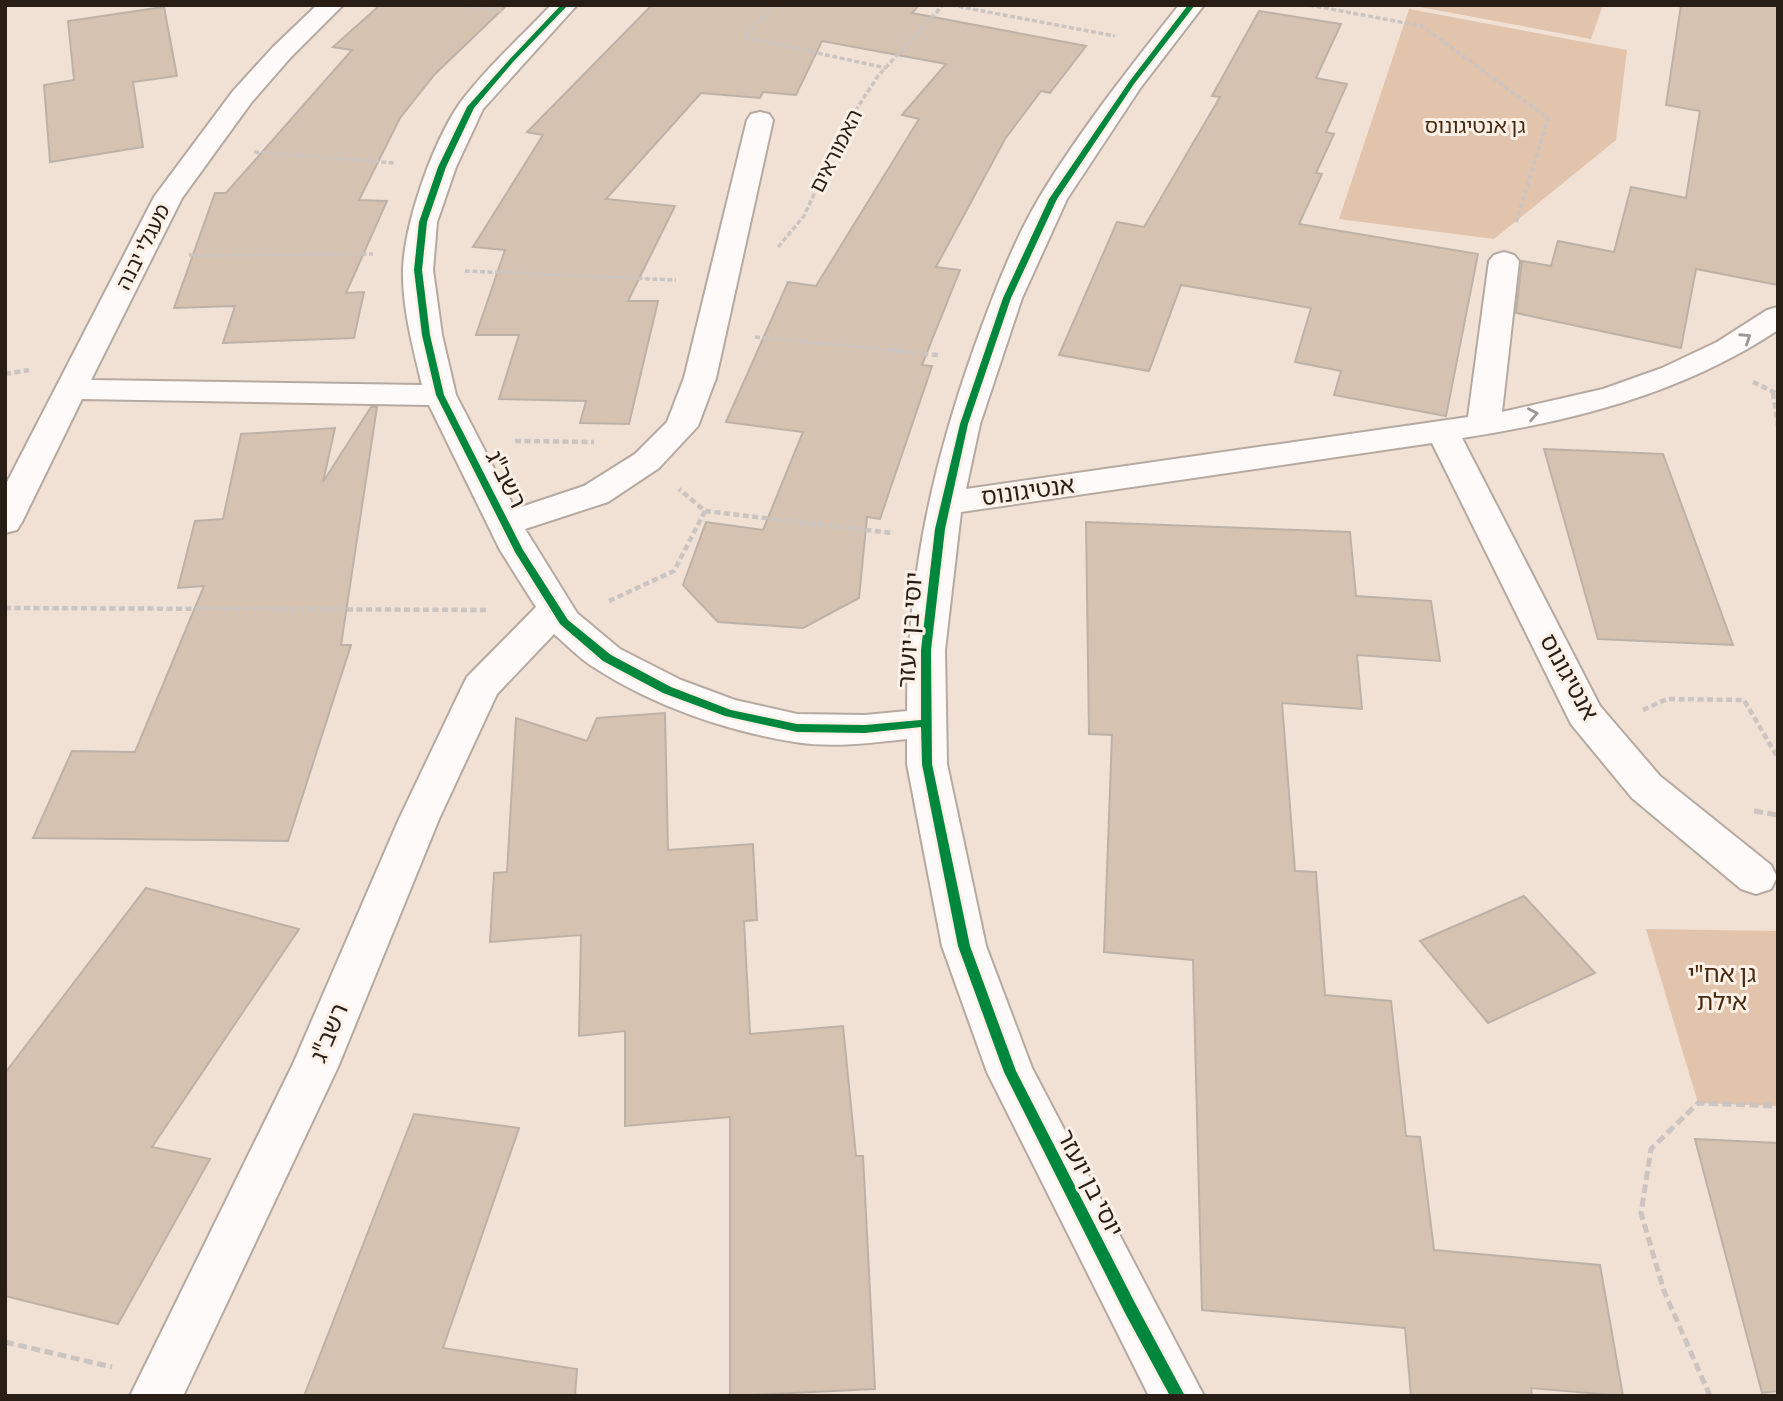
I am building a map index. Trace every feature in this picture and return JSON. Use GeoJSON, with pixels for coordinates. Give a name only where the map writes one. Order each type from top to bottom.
{"type":"FeatureCollection","features":[{"type":"Feature","properties":{"kind":"street","name":"מעגלי יבנה"},"geometry":{"type":"LineString","coordinates":[[5,522],[168,197],[242,97],[282,52],[331,5]]}},
{"type":"Feature","properties":{"kind":"street","name":"רשב\"ג"},"geometry":{"type":"LineString","coordinates":[[565,5],[510,61],[471,107],[442,167],[423,222],[419,262],[426,335],[440,395],[505,524],[560,616],[607,658],[667,690],[729,713],[797,728],[865,729],[926,723]]}},
{"type":"Feature","properties":{"kind":"street","name":"יוסי בן יועזר"},"geometry":{"type":"LineString","coordinates":[[1178,1396],[1130,1308],[1010,1072],[964,946],[927,764],[926,650],[940,529],[964,424],[1007,298],[1054,199],[1131,83],[1192,5]]}},
{"type":"Feature","properties":{"kind":"street"},"geometry":{"type":"LineString","coordinates":[[505,524],[596,494],[656,452],[681,426],[700,378],[760,120]]}},
{"type":"Feature","properties":{"kind":"street"},"geometry":{"type":"LineString","coordinates":[[1484,424],[1504,261]]}},
{"type":"Feature","properties":{"kind":"street","name":"אנטיגונוס"},"geometry":{"type":"LineString","coordinates":[[947,503],[1442,431],[1574,406],[1651,383],[1731,348],[1778,316]]}},
{"type":"Feature","properties":{"kind":"street"},"geometry":{"type":"LineString","coordinates":[[70,389],[440,395]]}},
{"type":"Feature","properties":{"kind":"street","name":"אנטיגונוס"},"geometry":{"type":"LineString","coordinates":[[1442,431],[1585,714],[1646,787],[1756,877]]}},
{"type":"Feature","properties":{"kind":"street","name":"רשב\"ג"},"geometry":{"type":"LineString","coordinates":[[160,1387],[315,1067],[419,819],[481,687],[560,616]]}},
{"type":"Feature","properties":{"kind":"path"},"geometry":{"type":"LineString","coordinates":[[775,5],[744,37],[886,68]]}},
{"type":"Feature","properties":{"kind":"path"},"geometry":{"type":"LineString","coordinates":[[951,5],[1161,45]]}},
{"type":"Feature","properties":{"kind":"path"},"geometry":{"type":"LineString","coordinates":[[1309,5],[1422,26],[1548,118],[1504,261]]}},
{"type":"Feature","properties":{"kind":"path"},"geometry":{"type":"LineString","coordinates":[[204,148],[442,167]]}},
{"type":"Feature","properties":{"kind":"path"},"geometry":{"type":"LineString","coordinates":[[139,255],[419,262],[479,271],[720,283]]}},
{"type":"Feature","properties":{"kind":"path"},"geometry":{"type":"LineString","coordinates":[[709,332],[986,359]]}},
{"type":"Feature","properties":{"kind":"path"},"geometry":{"type":"LineString","coordinates":[[1773,392],[1778,426]]}},
{"type":"Feature","properties":{"kind":"path"},"geometry":{"type":"LineString","coordinates":[[463,440],[656,452],[705,511],[818,523],[900,534],[874,533],[818,523]]}},
{"type":"Feature","properties":{"kind":"path"},"geometry":{"type":"LineString","coordinates":[[560,616],[674,571],[705,511]]}},
{"type":"Feature","properties":{"kind":"path"},"geometry":{"type":"LineString","coordinates":[[5,608],[444,610]]}},
{"type":"Feature","properties":{"kind":"path"},"geometry":{"type":"LineString","coordinates":[[1598,729],[1667,699],[1744,700],[1778,758]]}},
{"type":"Feature","properties":{"kind":"path"},"geometry":{"type":"LineString","coordinates":[[1710,1396],[1664,1290],[1642,1213],[1651,1149],[1698,1103],[1778,1106]]}},
{"type":"Feature","properties":{"kind":"path"},"geometry":{"type":"LineString","coordinates":[[5,1342],[160,1387]]}},
{"type":"Feature","properties":{"kind":"green space"},"geometry":{"type":"Polygon","coordinates":[[[1603,5],[1591,39],[1420,7],[1603,5]]]}},
{"type":"Feature","properties":{"kind":"green space","name":"גן אנטיגונוס"},"geometry":{"type":"Polygon","coordinates":[[[1409,9],[1627,50],[1616,140],[1494,239],[1339,219],[1409,9]]]}},
{"type":"Feature","properties":{"kind":"green space","name":"גן אח\"י אילת"},"geometry":{"type":"Polygon","coordinates":[[[1646,929],[1778,931],[1778,1106],[1698,1103],[1646,929]]]}},
{"type":"Feature","properties":{"kind":"building"},"geometry":{"type":"Polygon","coordinates":[[[380,5],[507,5],[435,74],[400,118],[359,200],[387,201],[346,293],[364,292],[354,338],[223,343],[235,306],[174,308],[215,193],[226,193],[352,50],[333,47],[380,5]]]}},
{"type":"Feature","properties":{"kind":"building"},"geometry":{"type":"Polygon","coordinates":[[[652,5],[919,5],[912,13],[1086,46],[1050,93],[1041,91],[1005,139],[936,267],[960,270],[922,365],[932,366],[880,519],[867,517],[859,598],[803,628],[718,622],[683,585],[706,522],[763,530],[803,432],[726,422],[788,282],[816,286],[919,119],[902,115],[946,64],[822,41],[796,95],[763,92],[760,98],[701,93],[606,199],[675,206],[628,301],[658,301],[629,424],[580,423],[586,401],[499,399],[519,335],[476,335],[505,250],[473,247],[543,135],[527,132],[652,5]]]}},
{"type":"Feature","properties":{"kind":"building"},"geometry":{"type":"Polygon","coordinates":[[[1681,5],[1778,5],[1778,285],[1696,269],[1681,348],[1516,313],[1522,261],[1551,266],[1558,241],[1614,252],[1631,187],[1686,198],[1700,111],[1666,105],[1681,5]]]}},
{"type":"Feature","properties":{"kind":"building"},"geometry":{"type":"Polygon","coordinates":[[[164,7],[177,76],[133,82],[143,147],[50,162],[44,85],[74,80],[68,21],[164,7]]]}},
{"type":"Feature","properties":{"kind":"building"},"geometry":{"type":"Polygon","coordinates":[[[1259,11],[1341,24],[1316,78],[1347,84],[1326,132],[1334,134],[1316,173],[1322,174],[1299,224],[1478,254],[1446,416],[1334,395],[1341,371],[1295,362],[1311,308],[1181,285],[1149,371],[1059,355],[1117,222],[1144,227],[1220,97],[1212,96],[1259,11]]]}},
{"type":"Feature","properties":{"kind":"building"},"geometry":{"type":"Polygon","coordinates":[[[371,407],[377,407],[341,645],[351,645],[288,841],[33,838],[72,751],[135,752],[204,586],[178,588],[195,521],[223,519],[241,434],[335,428],[323,482],[371,407]]]}},
{"type":"Feature","properties":{"kind":"building"},"geometry":{"type":"Polygon","coordinates":[[[1544,449],[1663,454],[1733,645],[1598,639],[1544,449]]]}},
{"type":"Feature","properties":{"kind":"building"},"geometry":{"type":"Polygon","coordinates":[[[1086,522],[1350,532],[1356,596],[1431,601],[1440,661],[1357,655],[1362,709],[1282,703],[1295,871],[1316,872],[1325,995],[1391,1001],[1406,1136],[1420,1137],[1434,1250],[1600,1265],[1623,1396],[1531,1388],[1532,1396],[1411,1396],[1405,1328],[1202,1310],[1193,960],[1104,952],[1112,735],[1089,734],[1086,522]]]}},
{"type":"Feature","properties":{"kind":"building"},"geometry":{"type":"Polygon","coordinates":[[[665,713],[668,850],[753,844],[757,920],[744,921],[750,1034],[843,1026],[856,1156],[863,1156],[875,1389],[730,1396],[730,1117],[625,1126],[625,1031],[579,1036],[581,935],[490,942],[494,873],[507,872],[516,718],[587,741],[597,718],[665,713]]]}},
{"type":"Feature","properties":{"kind":"building"},"geometry":{"type":"Polygon","coordinates":[[[146,888],[299,929],[152,1147],[210,1159],[118,1324],[5,1296],[5,1073],[146,888]]]}},
{"type":"Feature","properties":{"kind":"building"},"geometry":{"type":"Polygon","coordinates":[[[1524,896],[1595,973],[1488,1023],[1420,941],[1524,896]]]}},
{"type":"Feature","properties":{"kind":"building"},"geometry":{"type":"Polygon","coordinates":[[[414,1114],[519,1128],[443,1348],[577,1369],[575,1396],[304,1396],[414,1114]]]}},
{"type":"Feature","properties":{"kind":"building"},"geometry":{"type":"Polygon","coordinates":[[[1695,1139],[1778,1143],[1778,1391],[1762,1393],[1695,1139]]]}},
{"type":"Feature","properties":{"kind":"cycle path"},"geometry":{"type":"LineString","coordinates":[[565,5],[471,107],[442,167],[423,222],[418,270],[426,335],[440,395],[518,550],[564,622],[607,658],[667,690],[729,713],[797,728],[865,729],[926,723]]}},
{"type":"Feature","properties":{"kind":"cycle path"},"geometry":{"type":"LineString","coordinates":[[1178,1396],[1130,1308],[1010,1072],[964,946],[927,764],[926,650],[940,529],[964,424],[1007,298],[1053,199],[1131,83],[1192,5]]}}]}
